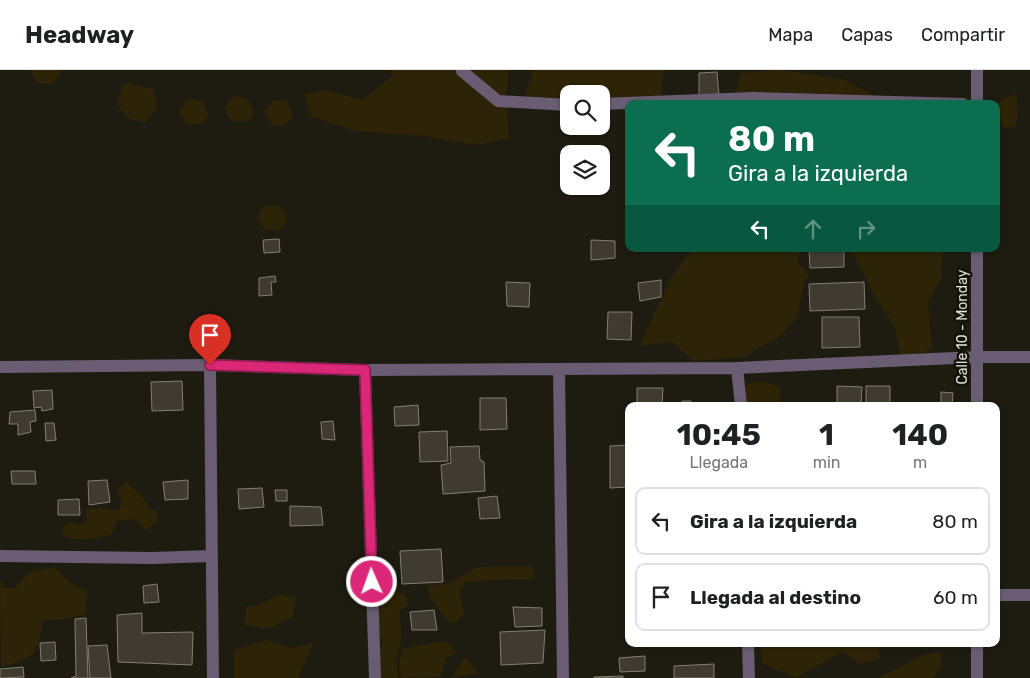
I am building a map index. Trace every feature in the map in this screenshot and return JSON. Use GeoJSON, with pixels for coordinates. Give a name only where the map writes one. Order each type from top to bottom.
{"type":"FeatureCollection","features":[{"type":"Feature","properties":{"kind":"street"},"geometry":{"type":"LineString","coordinates":[[977,70],[977,100]]}},
{"type":"Feature","properties":{"kind":"street"},"geometry":{"type":"LineString","coordinates":[[462,71],[498,101],[560,104]]}},
{"type":"Feature","properties":{"kind":"street"},"geometry":{"type":"LineString","coordinates":[[702,100],[752,98],[822,100]]}},
{"type":"Feature","properties":{"kind":"street"},"geometry":{"type":"LineString","coordinates":[[610,104],[625,103]]}},
{"type":"Feature","properties":{"kind":"street","name":"Calle 10 - Monday"},"geometry":{"type":"LineString","coordinates":[[977,252],[977,402]]}},
{"type":"Feature","properties":{"kind":"street"},"geometry":{"type":"LineString","coordinates":[[0,367],[210,365],[365,370],[559,370],[737,368],[977,357],[1030,357]]}},
{"type":"Feature","properties":{"kind":"street"},"geometry":{"type":"LineString","coordinates":[[210,365],[213,678]]}},
{"type":"Feature","properties":{"kind":"street"},"geometry":{"type":"LineString","coordinates":[[737,368],[741,402]]}},
{"type":"Feature","properties":{"kind":"street"},"geometry":{"type":"LineString","coordinates":[[365,370],[375,678]]}},
{"type":"Feature","properties":{"kind":"street"},"geometry":{"type":"LineString","coordinates":[[559,370],[562,678]]}},
{"type":"Feature","properties":{"kind":"street"},"geometry":{"type":"LineString","coordinates":[[0,556],[152,558],[211,556]]}},
{"type":"Feature","properties":{"kind":"street"},"geometry":{"type":"LineString","coordinates":[[1000,595],[1030,595]]}},
{"type":"Feature","properties":{"kind":"street"},"geometry":{"type":"LineString","coordinates":[[748,647],[748,678]]}},
{"type":"Feature","properties":{"kind":"street"},"geometry":{"type":"LineString","coordinates":[[977,647],[977,678]]}},
{"type":"Feature","properties":{"kind":"shaded area"},"geometry":{"type":"Polygon","coordinates":[[[30,70],[58,70],[60,74],[52,84],[37,83],[30,70]]]}},
{"type":"Feature","properties":{"kind":"shaded area"},"geometry":{"type":"Polygon","coordinates":[[[391,70],[509,70],[506,97],[509,139],[475,145],[423,136],[353,131],[311,116],[304,94],[326,90],[362,100],[392,76],[391,70]]]}},
{"type":"Feature","properties":{"kind":"shaded area"},"geometry":{"type":"Polygon","coordinates":[[[533,70],[664,70],[660,100],[625,100],[625,105],[610,105],[610,85],[560,85],[560,111],[524,99],[533,70]]]}},
{"type":"Feature","properties":{"kind":"shaded area"},"geometry":{"type":"Polygon","coordinates":[[[782,70],[843,79],[881,99],[734,96],[741,73],[782,70]]]}},
{"type":"Feature","properties":{"kind":"shaded area"},"geometry":{"type":"Polygon","coordinates":[[[124,83],[153,89],[158,107],[145,123],[127,118],[117,104],[124,83]]]}},
{"type":"Feature","properties":{"kind":"shaded area"},"geometry":{"type":"Polygon","coordinates":[[[1016,94],[1018,115],[1016,127],[1004,128],[1000,121],[1000,101],[1016,94]]]}},
{"type":"Feature","properties":{"kind":"shaded area"},"geometry":{"type":"Polygon","coordinates":[[[233,96],[247,98],[254,112],[247,122],[232,121],[224,109],[233,96]]]}},
{"type":"Feature","properties":{"kind":"shaded area"},"geometry":{"type":"Polygon","coordinates":[[[188,99],[202,101],[209,115],[201,124],[187,124],[179,112],[188,99]]]}},
{"type":"Feature","properties":{"kind":"shaded area"},"geometry":{"type":"Polygon","coordinates":[[[273,100],[287,101],[294,115],[286,125],[272,125],[264,112],[273,100]]]}},
{"type":"Feature","properties":{"kind":"shaded area"},"geometry":{"type":"Polygon","coordinates":[[[266,205],[280,206],[288,220],[280,230],[265,230],[257,217],[266,205]]]}},
{"type":"Feature","properties":{"kind":"shaded area"},"geometry":{"type":"Polygon","coordinates":[[[691,252],[799,252],[798,262],[809,275],[804,283],[797,317],[779,337],[744,357],[693,361],[672,342],[639,346],[672,276],[691,252]]]}},
{"type":"Feature","properties":{"kind":"shaded area"},"geometry":{"type":"Polygon","coordinates":[[[852,252],[942,252],[941,279],[928,302],[932,349],[901,361],[895,327],[875,297],[852,252]]]}},
{"type":"Feature","properties":{"kind":"shaded area"},"geometry":{"type":"Polygon","coordinates":[[[753,382],[765,382],[780,387],[779,402],[741,402],[742,387],[753,382]]]}},
{"type":"Feature","properties":{"kind":"shaded area"},"geometry":{"type":"Polygon","coordinates":[[[127,483],[140,494],[151,509],[155,510],[159,520],[145,531],[137,521],[127,519],[117,521],[111,534],[105,536],[81,539],[63,536],[63,527],[69,523],[81,525],[87,520],[86,509],[101,508],[118,511],[122,503],[117,489],[127,483]]]}},
{"type":"Feature","properties":{"kind":"shaded area"},"geometry":{"type":"Polygon","coordinates":[[[532,566],[536,576],[530,580],[466,582],[460,592],[464,614],[456,622],[448,622],[429,596],[428,586],[450,583],[475,568],[532,566]]]}},
{"type":"Feature","properties":{"kind":"shaded area"},"geometry":{"type":"Polygon","coordinates":[[[55,567],[69,582],[87,591],[86,614],[65,619],[43,620],[39,641],[32,654],[21,661],[1,667],[0,580],[4,588],[14,588],[30,572],[55,567]]]}},
{"type":"Feature","properties":{"kind":"shaded area"},"geometry":{"type":"Polygon","coordinates":[[[388,589],[406,595],[408,606],[400,610],[401,642],[396,661],[399,678],[381,678],[377,654],[383,643],[378,630],[378,592],[388,589]]]}},
{"type":"Feature","properties":{"kind":"shaded area"},"geometry":{"type":"Polygon","coordinates":[[[278,594],[296,598],[293,617],[269,629],[245,625],[246,607],[261,605],[278,594]]]}},
{"type":"Feature","properties":{"kind":"shaded area"},"geometry":{"type":"Polygon","coordinates":[[[266,640],[292,648],[314,643],[298,678],[234,678],[234,650],[266,640]]]}},
{"type":"Feature","properties":{"kind":"shaded area"},"geometry":{"type":"Polygon","coordinates":[[[435,642],[448,642],[456,653],[446,658],[440,677],[401,678],[399,665],[403,649],[435,642]]]}},
{"type":"Feature","properties":{"kind":"shaded area"},"geometry":{"type":"Polygon","coordinates":[[[760,647],[879,647],[879,659],[861,664],[842,652],[796,678],[762,663],[760,647]]]}},
{"type":"Feature","properties":{"kind":"shaded area"},"geometry":{"type":"Polygon","coordinates":[[[940,651],[942,667],[933,678],[878,678],[918,657],[940,651]]]}},
{"type":"Feature","properties":{"kind":"shaded area"},"geometry":{"type":"Polygon","coordinates":[[[465,657],[479,673],[451,678],[465,657]]]}},
{"type":"Feature","properties":{"kind":"building"},"geometry":{"type":"Polygon","coordinates":[[[717,72],[719,96],[699,98],[699,73],[717,72]]]}},
{"type":"Feature","properties":{"kind":"building"},"geometry":{"type":"Polygon","coordinates":[[[279,239],[280,252],[264,253],[263,240],[279,239]]]}},
{"type":"Feature","properties":{"kind":"building"},"geometry":{"type":"Polygon","coordinates":[[[591,240],[615,241],[615,258],[591,260],[591,240]]]}},
{"type":"Feature","properties":{"kind":"building"},"geometry":{"type":"Polygon","coordinates":[[[809,252],[844,252],[844,267],[810,268],[809,252]]]}},
{"type":"Feature","properties":{"kind":"building"},"geometry":{"type":"Polygon","coordinates":[[[275,276],[276,282],[271,282],[272,295],[259,296],[259,278],[275,276]]]}},
{"type":"Feature","properties":{"kind":"building"},"geometry":{"type":"Polygon","coordinates":[[[661,280],[661,297],[640,301],[638,283],[661,280]]]}},
{"type":"Feature","properties":{"kind":"building"},"geometry":{"type":"Polygon","coordinates":[[[506,282],[530,283],[529,307],[507,306],[506,282]]]}},
{"type":"Feature","properties":{"kind":"building"},"geometry":{"type":"Polygon","coordinates":[[[864,282],[865,309],[810,311],[809,284],[864,282]]]}},
{"type":"Feature","properties":{"kind":"building"},"geometry":{"type":"Polygon","coordinates":[[[608,312],[632,312],[631,340],[607,339],[608,312]]]}},
{"type":"Feature","properties":{"kind":"building"},"geometry":{"type":"Polygon","coordinates":[[[822,317],[859,317],[860,347],[822,348],[822,317]]]}},
{"type":"Feature","properties":{"kind":"building"},"geometry":{"type":"Polygon","coordinates":[[[182,381],[183,410],[152,411],[151,382],[182,381]]]}},
{"type":"Feature","properties":{"kind":"building"},"geometry":{"type":"Polygon","coordinates":[[[837,386],[862,387],[861,402],[837,402],[837,386]]]}},
{"type":"Feature","properties":{"kind":"building"},"geometry":{"type":"Polygon","coordinates":[[[866,386],[890,386],[890,402],[866,402],[866,386]]]}},
{"type":"Feature","properties":{"kind":"building"},"geometry":{"type":"Polygon","coordinates":[[[637,388],[663,388],[662,402],[637,402],[637,388]]]}},
{"type":"Feature","properties":{"kind":"building"},"geometry":{"type":"Polygon","coordinates":[[[52,390],[53,409],[42,411],[41,407],[34,408],[33,391],[52,390]]]}},
{"type":"Feature","properties":{"kind":"building"},"geometry":{"type":"Polygon","coordinates":[[[941,392],[953,393],[952,402],[941,402],[941,392]]]}},
{"type":"Feature","properties":{"kind":"building"},"geometry":{"type":"Polygon","coordinates":[[[480,398],[506,398],[507,429],[480,430],[480,398]]]}},
{"type":"Feature","properties":{"kind":"building"},"geometry":{"type":"Polygon","coordinates":[[[418,405],[419,425],[395,426],[394,407],[418,405]]]}},
{"type":"Feature","properties":{"kind":"building"},"geometry":{"type":"Polygon","coordinates":[[[35,410],[36,421],[30,422],[31,432],[18,435],[18,424],[9,424],[10,412],[35,410]]]}},
{"type":"Feature","properties":{"kind":"building"},"geometry":{"type":"Polygon","coordinates":[[[333,421],[335,440],[322,439],[321,422],[333,421]]]}},
{"type":"Feature","properties":{"kind":"building"},"geometry":{"type":"Polygon","coordinates":[[[45,423],[54,423],[56,440],[46,441],[45,423]]]}},
{"type":"Feature","properties":{"kind":"building"},"geometry":{"type":"Polygon","coordinates":[[[447,431],[448,461],[420,462],[419,432],[447,431]]]}},
{"type":"Feature","properties":{"kind":"building"},"geometry":{"type":"Polygon","coordinates":[[[625,445],[625,487],[610,488],[610,446],[625,445]]]}},
{"type":"Feature","properties":{"kind":"building"},"geometry":{"type":"Polygon","coordinates":[[[479,446],[480,460],[484,462],[485,491],[443,494],[441,465],[451,463],[450,447],[479,446]]]}},
{"type":"Feature","properties":{"kind":"building"},"geometry":{"type":"Polygon","coordinates":[[[11,471],[35,471],[36,484],[12,484],[11,471]]]}},
{"type":"Feature","properties":{"kind":"building"},"geometry":{"type":"Polygon","coordinates":[[[107,480],[110,502],[89,505],[88,481],[107,480]]]}},
{"type":"Feature","properties":{"kind":"building"},"geometry":{"type":"Polygon","coordinates":[[[188,480],[188,499],[165,500],[163,482],[188,480]]]}},
{"type":"Feature","properties":{"kind":"building"},"geometry":{"type":"Polygon","coordinates":[[[262,488],[264,507],[239,509],[238,489],[262,488]]]}},
{"type":"Feature","properties":{"kind":"building"},"geometry":{"type":"Polygon","coordinates":[[[275,490],[287,490],[287,501],[276,501],[275,490]]]}},
{"type":"Feature","properties":{"kind":"building"},"geometry":{"type":"Polygon","coordinates":[[[497,496],[500,518],[480,519],[478,498],[497,496]]]}},
{"type":"Feature","properties":{"kind":"building"},"geometry":{"type":"Polygon","coordinates":[[[79,499],[80,515],[58,515],[58,500],[79,499]]]}},
{"type":"Feature","properties":{"kind":"building"},"geometry":{"type":"Polygon","coordinates":[[[290,506],[321,507],[323,525],[290,526],[290,506]]]}},
{"type":"Feature","properties":{"kind":"building"},"geometry":{"type":"Polygon","coordinates":[[[441,549],[443,582],[402,584],[400,551],[441,549]]]}},
{"type":"Feature","properties":{"kind":"building"},"geometry":{"type":"Polygon","coordinates":[[[157,584],[159,602],[144,603],[143,586],[157,584]]]}},
{"type":"Feature","properties":{"kind":"building"},"geometry":{"type":"Polygon","coordinates":[[[513,607],[542,608],[542,626],[515,627],[513,607]]]}},
{"type":"Feature","properties":{"kind":"building"},"geometry":{"type":"Polygon","coordinates":[[[434,610],[437,630],[412,630],[410,612],[434,610]]]}},
{"type":"Feature","properties":{"kind":"building"},"geometry":{"type":"Polygon","coordinates":[[[142,613],[142,633],[193,632],[192,665],[118,662],[117,615],[142,613]]]}},
{"type":"Feature","properties":{"kind":"building"},"geometry":{"type":"Polygon","coordinates":[[[86,618],[88,678],[71,678],[76,676],[75,619],[86,618]]]}},
{"type":"Feature","properties":{"kind":"building"},"geometry":{"type":"Polygon","coordinates":[[[545,630],[543,663],[501,665],[500,632],[545,630]]]}},
{"type":"Feature","properties":{"kind":"building"},"geometry":{"type":"Polygon","coordinates":[[[55,642],[56,660],[41,661],[40,643],[55,642]]]}},
{"type":"Feature","properties":{"kind":"building"},"geometry":{"type":"Polygon","coordinates":[[[107,645],[111,678],[90,678],[88,646],[107,645]]]}},
{"type":"Feature","properties":{"kind":"building"},"geometry":{"type":"Polygon","coordinates":[[[645,656],[645,671],[620,672],[619,658],[645,656]]]}},
{"type":"Feature","properties":{"kind":"building"},"geometry":{"type":"Polygon","coordinates":[[[714,664],[714,678],[674,678],[674,666],[714,664]]]}},
{"type":"Feature","properties":{"kind":"building"},"geometry":{"type":"Polygon","coordinates":[[[23,667],[24,677],[0,678],[0,669],[23,667]]]}},
{"type":"Feature","properties":{"kind":"building"},"geometry":{"type":"Polygon","coordinates":[[[623,676],[623,678],[594,678],[594,677],[623,676]]]}},
{"type":"Feature","properties":{"kind":"route"},"geometry":{"type":"LineString","coordinates":[[210,365],[365,370],[372,582]]}}]}
